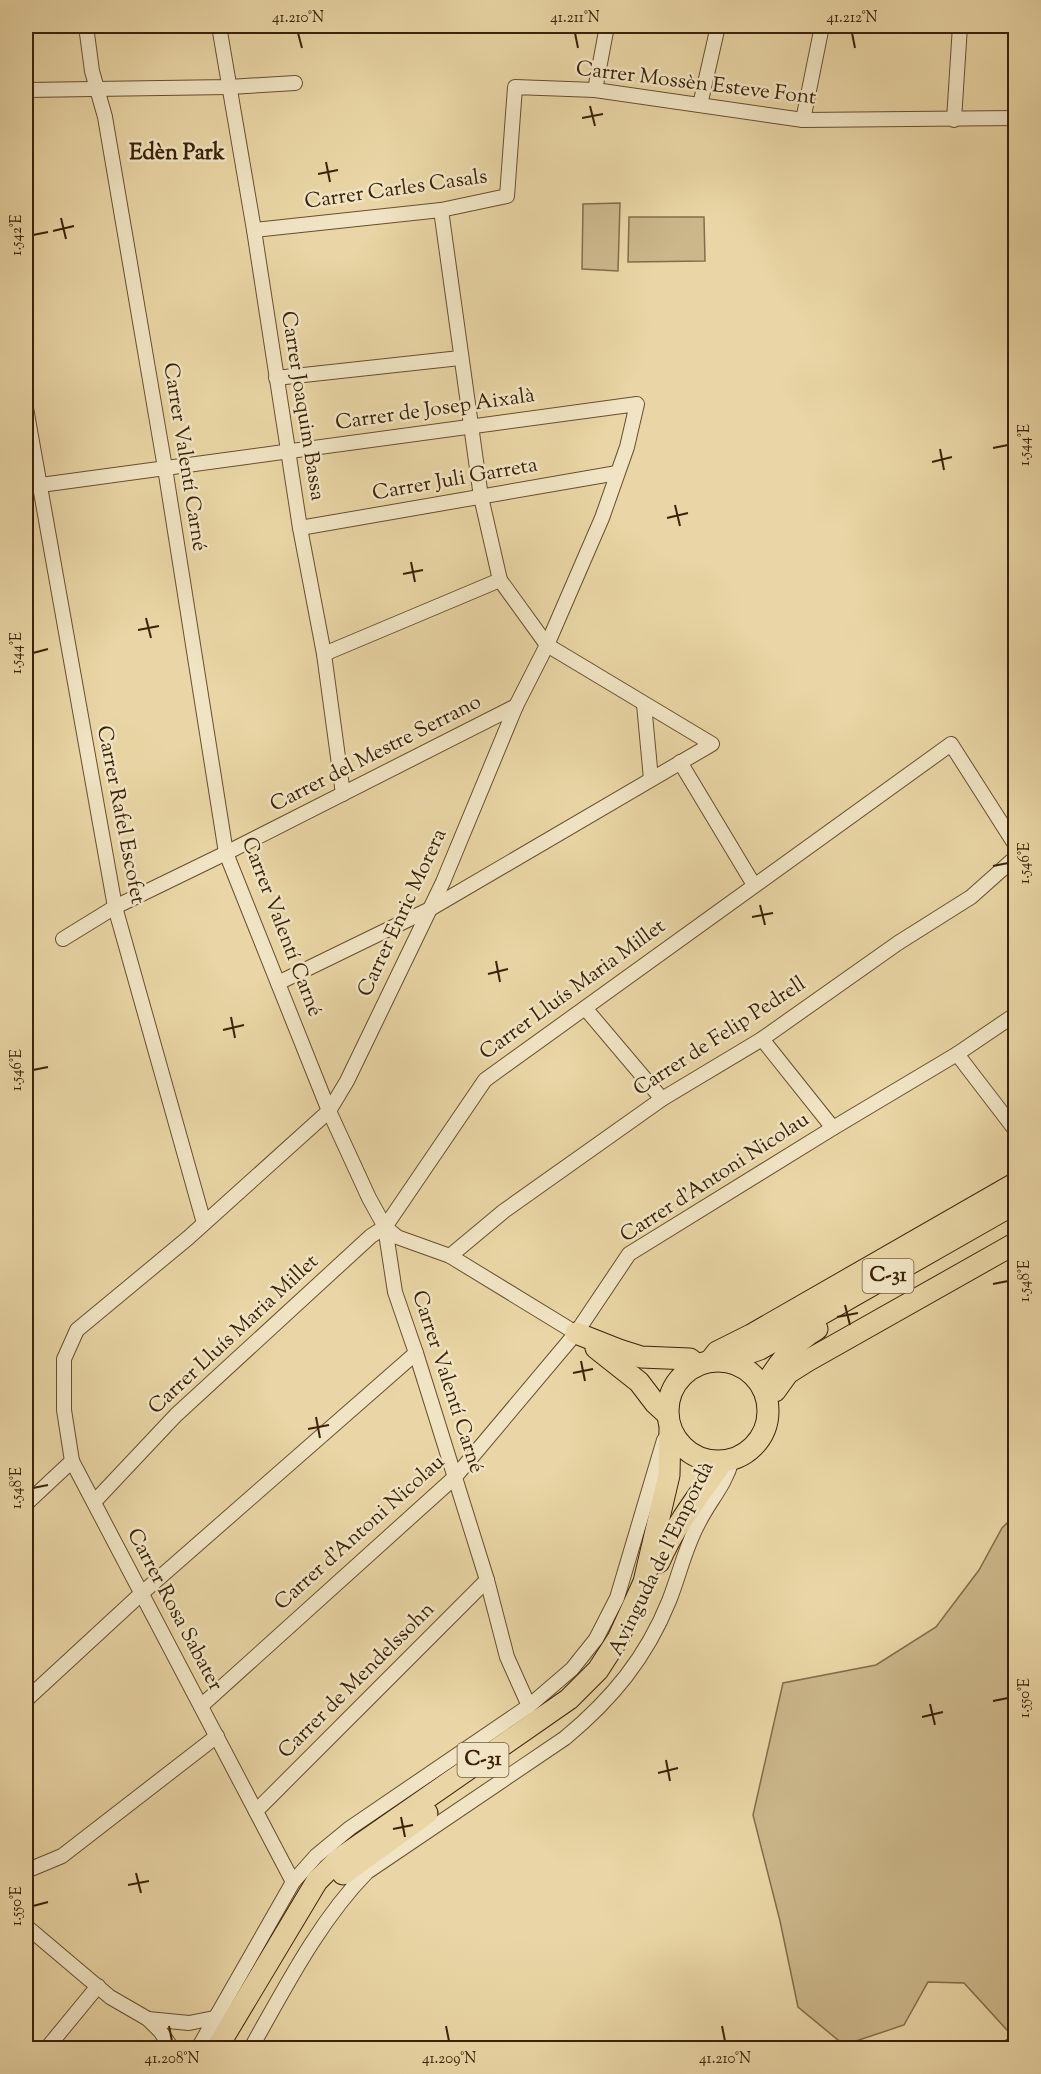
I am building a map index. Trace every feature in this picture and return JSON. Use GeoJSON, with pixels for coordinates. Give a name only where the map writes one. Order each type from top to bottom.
{"type":"FeatureCollection","features":[{"type":"Feature","properties":{"kind":"main road"},"geometry":{"type":"LineString","coordinates":[[711,1362],[717,1352],[762,1329],[1016,1183]]}},
{"type":"Feature","properties":{"kind":"main road","name":"C-31"},"geometry":{"type":"LineString","coordinates":[[209,2047],[316,1881],[339,1859],[391,1821],[569,1698],[598,1670],[618,1639],[644,1582],[669,1475],[670,1394],[680,1377],[711,1362],[760,1349],[1016,1203]]}},
{"type":"Feature","properties":{"kind":"main road","name":"C-31"},"geometry":{"type":"LineString","coordinates":[[230,2049],[325,1887],[580,1703],[618,1660],[633,1631],[670,1538],[692,1502],[727,1461],[745,1454],[756,1445],[766,1426],[766,1397],[777,1365],[805,1336],[1016,1215]]}},
{"type":"Feature","properties":{"kind":"main road"},"geometry":{"type":"LineString","coordinates":[[576,1333],[641,1357],[690,1359],[741,1366],[754,1376],[766,1397],[788,1373],[1016,1243]]}},
{"type":"Feature","properties":{"kind":"main road"},"geometry":{"type":"LineString","coordinates":[[576,1333],[639,1382],[669,1422],[679,1444],[691,1454],[706,1461],[727,1461]]}},
{"type":"Feature","properties":{"kind":"street","name":"Carrer Valentí Carné"},"geometry":{"type":"LineString","coordinates":[[86,26],[97,88],[105,117],[165,468],[226,853],[329,1110],[369,1198],[385,1227],[395,1292],[487,1580],[507,1657],[529,1706]]}},
{"type":"Feature","properties":{"kind":"street","name":"Carrer Joaquim Bassa"},"geometry":{"type":"LineString","coordinates":[[219,26],[254,230],[287,451],[324,654],[343,794]]}},
{"type":"Feature","properties":{"kind":"street"},"geometry":{"type":"LineString","coordinates":[[595,90],[607,26]]}},
{"type":"Feature","properties":{"kind":"street"},"geometry":{"type":"LineString","coordinates":[[700,105],[718,26]]}},
{"type":"Feature","properties":{"kind":"street"},"geometry":{"type":"LineString","coordinates":[[803,120],[822,26]]}},
{"type":"Feature","properties":{"kind":"street"},"geometry":{"type":"LineString","coordinates":[[954,120],[960,26]]}},
{"type":"Feature","properties":{"kind":"street"},"geometry":{"type":"LineString","coordinates":[[26,90],[229,87],[295,83]]}},
{"type":"Feature","properties":{"kind":"street","name":"Carrer Mossèn Esteve Font"},"geometry":{"type":"LineString","coordinates":[[515,87],[595,90],[803,120],[1016,118]]}},
{"type":"Feature","properties":{"kind":"street","name":"Carrer Carles Casals"},"geometry":{"type":"LineString","coordinates":[[254,230],[441,210],[507,196],[515,87]]}},
{"type":"Feature","properties":{"kind":"street"},"geometry":{"type":"LineString","coordinates":[[278,983],[430,909],[712,744],[547,645],[500,580],[481,497],[441,210]]}},
{"type":"Feature","properties":{"kind":"street"},"geometry":{"type":"LineString","coordinates":[[276,378],[460,358]]}},
{"type":"Feature","properties":{"kind":"street","name":"Carrer de Josep Aixalà"},"geometry":{"type":"LineString","coordinates":[[32,486],[637,404]]}},
{"type":"Feature","properties":{"kind":"street","name":"Carrer Enric Morera"},"geometry":{"type":"LineString","coordinates":[[70,1346],[77,1330],[204,1223],[329,1110],[347,1081],[430,909],[516,706],[547,645],[602,518],[627,447],[637,404]]}},
{"type":"Feature","properties":{"kind":"street","name":"Carrer Rafel Escofet"},"geometry":{"type":"LineString","coordinates":[[26,408],[32,486],[115,908],[204,1223]]}},
{"type":"Feature","properties":{"kind":"street","name":"Carrer Juli Garreta"},"geometry":{"type":"LineString","coordinates":[[300,528],[617,473]]}},
{"type":"Feature","properties":{"kind":"street"},"geometry":{"type":"LineString","coordinates":[[324,654],[500,580]]}},
{"type":"Feature","properties":{"kind":"street"},"geometry":{"type":"LineString","coordinates":[[644,704],[651,779]]}},
{"type":"Feature","properties":{"kind":"street","name":"Carrer del Mestre Serrano"},"geometry":{"type":"LineString","coordinates":[[63,939],[115,908],[516,706]]}},
{"type":"Feature","properties":{"kind":"street","name":"Carrer Lluís Maria Millet"},"geometry":{"type":"LineString","coordinates":[[94,1502],[176,1415],[371,1236],[385,1227],[485,1080],[951,744],[1016,846]]}},
{"type":"Feature","properties":{"kind":"street"},"geometry":{"type":"LineString","coordinates":[[680,762],[754,885]]}},
{"type":"Feature","properties":{"kind":"street","name":"Carrer de Felip Pedrell"},"geometry":{"type":"LineString","coordinates":[[450,1256],[504,1210],[662,1099],[762,1039],[898,943],[970,897],[1016,857]]}},
{"type":"Feature","properties":{"kind":"street"},"geometry":{"type":"LineString","coordinates":[[585,1008],[662,1099]]}},
{"type":"Feature","properties":{"kind":"street","name":"Carrer d'Antoni Nicolau"},"geometry":{"type":"LineString","coordinates":[[201,1706],[455,1477],[576,1333],[629,1254],[957,1054],[1016,1014]]}},
{"type":"Feature","properties":{"kind":"street"},"geometry":{"type":"LineString","coordinates":[[762,1039],[833,1128]]}},
{"type":"Feature","properties":{"kind":"street"},"geometry":{"type":"LineString","coordinates":[[957,1054],[1016,1131]]}},
{"type":"Feature","properties":{"kind":"street"},"geometry":{"type":"LineString","coordinates":[[385,1227],[397,1237],[450,1256],[576,1333]]}},
{"type":"Feature","properties":{"kind":"street","name":"Carrer Rosa Sabater"},"geometry":{"type":"LineString","coordinates":[[70,1346],[64,1359],[64,1410],[72,1461],[293,1882]]}},
{"type":"Feature","properties":{"kind":"street"},"geometry":{"type":"LineString","coordinates":[[26,1700],[142,1593],[416,1353]]}},
{"type":"Feature","properties":{"kind":"street"},"geometry":{"type":"LineString","coordinates":[[209,2047],[214,2018],[293,1882],[316,1856],[350,1828],[529,1706],[572,1669],[596,1639],[617,1598],[669,1422]]}},
{"type":"Feature","properties":{"kind":"street"},"geometry":{"type":"LineString","coordinates":[[26,1504],[72,1461]]}},
{"type":"Feature","properties":{"kind":"street","name":"Avinguda de l'Empordà"},"geometry":{"type":"LineString","coordinates":[[252,2049],[323,1925],[346,1893],[368,1872],[566,1738],[616,1691],[637,1664],[664,1611],[697,1525],[728,1477],[727,1461]]}},
{"type":"Feature","properties":{"kind":"street","name":"Carrer de Mendelssohn"},"geometry":{"type":"LineString","coordinates":[[256,1811],[487,1580]]}},
{"type":"Feature","properties":{"kind":"street"},"geometry":{"type":"LineString","coordinates":[[26,1871],[62,1856],[217,1736]]}},
{"type":"Feature","properties":{"kind":"street"},"geometry":{"type":"LineString","coordinates":[[26,1926],[110,1997],[148,2019],[160,2031],[172,2049]]}},
{"type":"Feature","properties":{"kind":"street"},"geometry":{"type":"LineString","coordinates":[[47,2049],[98,1986]]}},
{"type":"Feature","properties":{"kind":"street"},"geometry":{"type":"LineString","coordinates":[[148,2019],[189,2023],[214,2018]]}},
{"type":"Feature","properties":{"kind":"street"},"geometry":{"type":"LineString","coordinates":[[1007,2049],[1016,2043]]}},
{"type":"Feature","properties":{"kind":"shaded area"},"geometry":{"type":"Polygon","coordinates":[[[620,203],[618,271],[582,269],[583,204],[620,203]]]}},
{"type":"Feature","properties":{"kind":"shaded area"},"geometry":{"type":"Polygon","coordinates":[[[629,217],[704,217],[705,261],[628,262],[629,217]]]}},
{"type":"Feature","properties":{"kind":"shaded area"},"geometry":{"type":"Polygon","coordinates":[[[1015,1515],[1015,2025],[1007,2030],[964,1983],[928,1982],[904,2025],[844,2045],[798,2007],[780,1921],[753,1815],[783,1683],[876,1665],[936,1627],[979,1570],[1002,1528],[1015,1515]]]}},
{"type":"Feature","properties":{"kind":"district","name":"Edèn Park"},"geometry":{"type":"Point","coordinates":[177,154]}}]}
